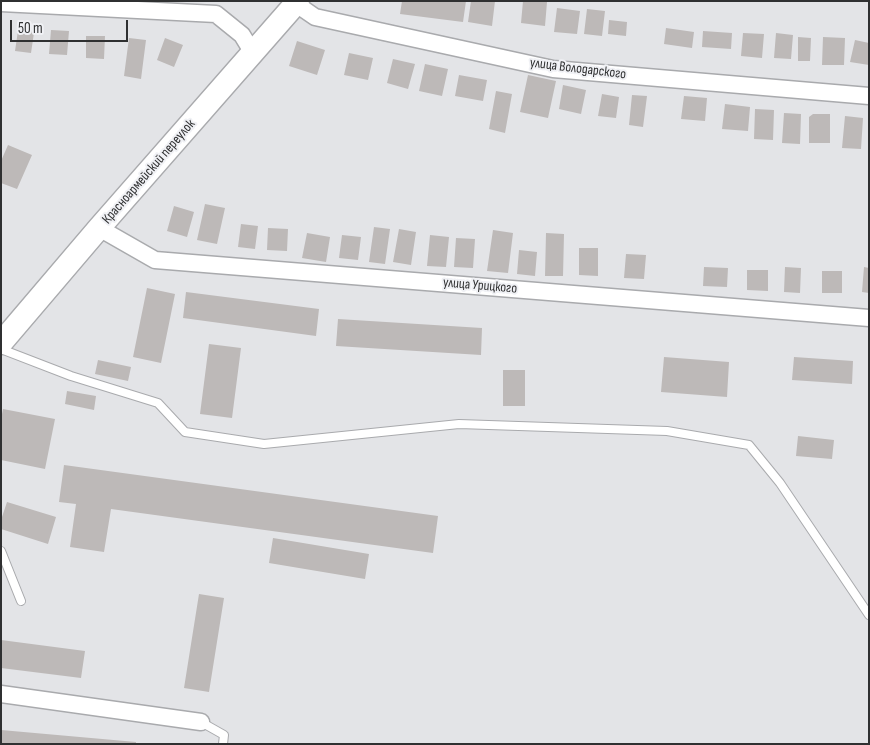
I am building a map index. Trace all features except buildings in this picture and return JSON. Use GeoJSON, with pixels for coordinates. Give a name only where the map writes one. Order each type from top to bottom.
{"type":"FeatureCollection","features":[{"type":"Feature","properties":{"kind":"street"},"geometry":{"type":"LineString","coordinates":[[1,2],[216,14],[242,35],[253,53]]}},
{"type":"Feature","properties":{"kind":"street","name":"Красноармейский переулок"},"geometry":{"type":"LineString","coordinates":[[1,343],[297,2]]}},
{"type":"Feature","properties":{"kind":"street","name":"улица Володарского"},"geometry":{"type":"LineString","coordinates":[[297,2],[315,17],[553,69],[869,96]]}},
{"type":"Feature","properties":{"kind":"street","name":"улица Урицкого"},"geometry":{"type":"LineString","coordinates":[[99,228],[155,260],[869,318]]}},
{"type":"Feature","properties":{"kind":"street"},"geometry":{"type":"LineString","coordinates":[[1,694],[201,722]]}},
{"type":"Feature","properties":{"kind":"lane"},"geometry":{"type":"LineString","coordinates":[[1,349],[71,376],[158,403],[185,432],[264,444],[459,424],[666,431],[749,445],[780,483],[869,615]]}},
{"type":"Feature","properties":{"kind":"lane"},"geometry":{"type":"LineString","coordinates":[[1,551],[20,601]]}},
{"type":"Feature","properties":{"kind":"lane"},"geometry":{"type":"LineString","coordinates":[[201,722],[224,735],[223,744]]}}]}
